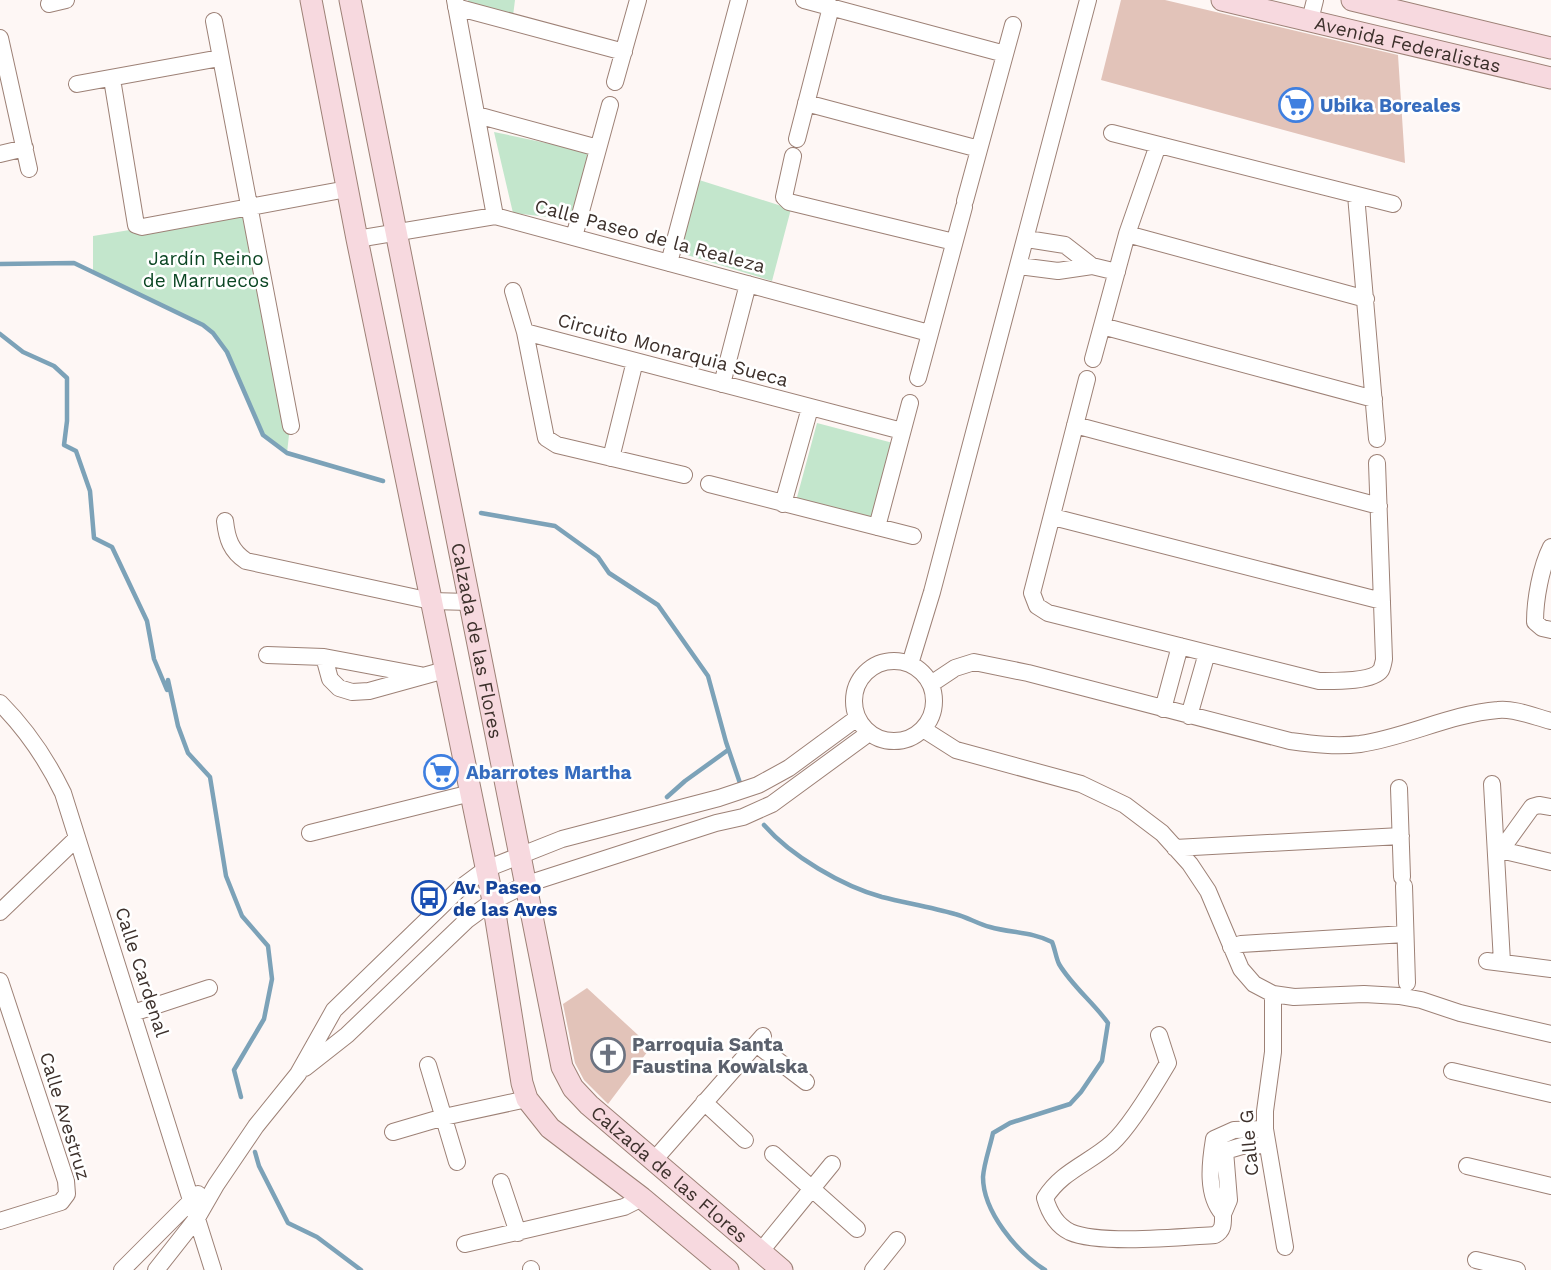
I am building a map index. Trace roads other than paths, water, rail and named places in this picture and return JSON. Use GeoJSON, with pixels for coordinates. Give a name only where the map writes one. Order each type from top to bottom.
{"type":"FeatureCollection","features":[{"type":"Feature","properties":{"kind":"street"},"geometry":{"type":"LineString","coordinates":[[49,4],[66,0]]}},
{"type":"Feature","properties":{"kind":"street","name":"Calzada de las Flores"},"geometry":{"type":"LineString","coordinates":[[311,0],[357,239],[493,901],[522,1083],[527,1099],[550,1128],[642,1198],[728,1270]]}},
{"type":"Feature","properties":{"kind":"street","name":"Calzada de las Flores"},"geometry":{"type":"LineString","coordinates":[[350,0],[562,1067],[573,1088],[589,1105],[782,1270]]}},
{"type":"Feature","properties":{"kind":"street"},"geometry":{"type":"LineString","coordinates":[[615,82],[638,0]]}},
{"type":"Feature","properties":{"kind":"street"},"geometry":{"type":"LineString","coordinates":[[669,263],[739,0]]}},
{"type":"Feature","properties":{"kind":"street"},"geometry":{"type":"LineString","coordinates":[[804,0],[1005,54]]}},
{"type":"Feature","properties":{"kind":"street"},"geometry":{"type":"LineString","coordinates":[[910,664],[932,593],[1027,239],[1088,0]]}},
{"type":"Feature","properties":{"kind":"street","name":"Avenida Federalistas"},"geometry":{"type":"LineString","coordinates":[[1222,0],[1312,10],[1472,58],[1551,78]]}},
{"type":"Feature","properties":{"kind":"street","name":"Avenida Federalistas"},"geometry":{"type":"LineString","coordinates":[[1352,0],[1551,48]]}},
{"type":"Feature","properties":{"kind":"street"},"geometry":{"type":"LineString","coordinates":[[495,216],[456,4],[624,52]]}},
{"type":"Feature","properties":{"kind":"street"},"geometry":{"type":"LineString","coordinates":[[797,139],[831,7]]}},
{"type":"Feature","properties":{"kind":"street"},"geometry":{"type":"LineString","coordinates":[[214,21],[291,426]]}},
{"type":"Feature","properties":{"kind":"street"},"geometry":{"type":"LineString","coordinates":[[918,378],[1013,25]]}},
{"type":"Feature","properties":{"kind":"street"},"geometry":{"type":"LineString","coordinates":[[1472,58],[1479,30]]}},
{"type":"Feature","properties":{"kind":"street"},"geometry":{"type":"LineString","coordinates":[[1,45],[29,169]]}},
{"type":"Feature","properties":{"kind":"street"},"geometry":{"type":"LineString","coordinates":[[77,84],[220,58]]}},
{"type":"Feature","properties":{"kind":"street"},"geometry":{"type":"LineString","coordinates":[[112,79],[136,225],[142,227],[347,189]]}},
{"type":"Feature","properties":{"kind":"street"},"geometry":{"type":"LineString","coordinates":[[806,103],[979,149]]}},
{"type":"Feature","properties":{"kind":"street"},"geometry":{"type":"LineString","coordinates":[[575,237],[610,105]]}},
{"type":"Feature","properties":{"kind":"street"},"geometry":{"type":"LineString","coordinates":[[477,115],[598,148]]}},
{"type":"Feature","properties":{"kind":"street"},"geometry":{"type":"LineString","coordinates":[[1112,133],[1393,204]]}},
{"type":"Feature","properties":{"kind":"street"},"geometry":{"type":"LineString","coordinates":[[1093,359],[1127,234],[1158,145]]}},
{"type":"Feature","properties":{"kind":"street"},"geometry":{"type":"LineString","coordinates":[[0,154],[25,148]]}},
{"type":"Feature","properties":{"kind":"street"},"geometry":{"type":"LineString","coordinates":[[793,156],[784,197],[789,202],[954,242]]}},
{"type":"Feature","properties":{"kind":"street"},"geometry":{"type":"LineString","coordinates":[[1356,195],[1377,439]]}},
{"type":"Feature","properties":{"kind":"street","name":"Calle Paseo de la Realeza"},"geometry":{"type":"LineString","coordinates":[[357,239],[495,216],[929,333]]}},
{"type":"Feature","properties":{"kind":"street"},"geometry":{"type":"LineString","coordinates":[[1127,234],[1366,299]]}},
{"type":"Feature","properties":{"kind":"street"},"geometry":{"type":"LineString","coordinates":[[1027,239],[1065,244],[1092,266]]}},
{"type":"Feature","properties":{"kind":"street"},"geometry":{"type":"LineString","coordinates":[[1019,266],[1058,271],[1092,266],[1117,272]]}},
{"type":"Feature","properties":{"kind":"street"},"geometry":{"type":"LineString","coordinates":[[722,384],[748,284]]}},
{"type":"Feature","properties":{"kind":"street"},"geometry":{"type":"LineString","coordinates":[[513,291],[525,332],[546,438],[557,445],[684,475]]}},
{"type":"Feature","properties":{"kind":"street"},"geometry":{"type":"LineString","coordinates":[[1102,326],[1374,399]]}},
{"type":"Feature","properties":{"kind":"street","name":"Circuito Monarquia Sueca"},"geometry":{"type":"LineString","coordinates":[[525,332],[902,431]]}},
{"type":"Feature","properties":{"kind":"street"},"geometry":{"type":"LineString","coordinates":[[611,458],[635,361]]}},
{"type":"Feature","properties":{"kind":"street"},"geometry":{"type":"LineString","coordinates":[[1087,379],[1032,593],[1037,606],[1048,613],[1319,681],[1373,677],[1381,670],[1384,659],[1377,463]]}},
{"type":"Feature","properties":{"kind":"street"},"geometry":{"type":"LineString","coordinates":[[877,527],[910,403]]}},
{"type":"Feature","properties":{"kind":"street"},"geometry":{"type":"LineString","coordinates":[[783,503],[810,408]]}},
{"type":"Feature","properties":{"kind":"street"},"geometry":{"type":"LineString","coordinates":[[1075,425],[1379,506]]}},
{"type":"Feature","properties":{"kind":"street"},"geometry":{"type":"LineString","coordinates":[[709,484],[913,536]]}},
{"type":"Feature","properties":{"kind":"street"},"geometry":{"type":"LineString","coordinates":[[1053,517],[1382,601]]}},
{"type":"Feature","properties":{"kind":"street"},"geometry":{"type":"LineString","coordinates":[[226,521],[230,545],[247,561],[432,601],[470,601]]}},
{"type":"Feature","properties":{"kind":"street"},"geometry":{"type":"LineString","coordinates":[[1551,547],[1546,558],[1535,611],[1535,622],[1542,628],[1551,629]]}},
{"type":"Feature","properties":{"kind":"street"},"geometry":{"type":"LineString","coordinates":[[1163,709],[1180,646]]}},
{"type":"Feature","properties":{"kind":"street"},"geometry":{"type":"LineString","coordinates":[[1189,716],[1207,653]]}},
{"type":"Feature","properties":{"kind":"street"},"geometry":{"type":"LineString","coordinates":[[267,655],[324,657],[420,675]]}},
{"type":"Feature","properties":{"kind":"street"},"geometry":{"type":"LineString","coordinates":[[324,657],[330,679],[339,688],[352,692],[369,691],[445,670]]}},
{"type":"Feature","properties":{"kind":"street"},"geometry":{"type":"LineString","coordinates":[[891,660],[910,664],[925,675],[931,684],[934,703],[929,721],[915,735],[897,741],[878,738],[869,733],[857,718],[854,709],[855,689],[864,673],[881,662],[891,660]]}},
{"type":"Feature","properties":{"kind":"street"},"geometry":{"type":"LineString","coordinates":[[931,684],[955,668],[974,662],[1028,673],[1290,741],[1325,746],[1360,744],[1500,709],[1551,721]]}},
{"type":"Feature","properties":{"kind":"street","name":"Calle Cardenal"},"geometry":{"type":"LineString","coordinates":[[0,704],[31,738],[63,793],[213,1270]]}},
{"type":"Feature","properties":{"kind":"street"},"geometry":{"type":"LineString","coordinates":[[156,1270],[197,1218],[256,1126],[298,1074],[334,1010],[459,889],[486,869],[562,839],[758,785],[857,718]]}},
{"type":"Feature","properties":{"kind":"street"},"geometry":{"type":"LineString","coordinates":[[923,729],[956,750],[1082,784],[1125,805],[1163,833],[1190,864],[1208,891],[1241,969],[1254,984],[1273,994],[1294,997],[1364,994],[1399,996],[1551,1034]]}},
{"type":"Feature","properties":{"kind":"street"},"geometry":{"type":"LineString","coordinates":[[298,1074],[347,1035],[467,920],[493,901],[527,884],[716,823],[743,817],[772,804],[869,733]]}},
{"type":"Feature","properties":{"kind":"street"},"geometry":{"type":"LineString","coordinates":[[1492,784],[1499,849],[1494,962],[1551,970]]}},
{"type":"Feature","properties":{"kind":"street"},"geometry":{"type":"LineString","coordinates":[[1399,788],[1407,983]]}},
{"type":"Feature","properties":{"kind":"street"},"geometry":{"type":"LineString","coordinates":[[310,833],[471,793]]}},
{"type":"Feature","properties":{"kind":"street"},"geometry":{"type":"LineString","coordinates":[[711,800],[716,823]]}},
{"type":"Feature","properties":{"kind":"street"},"geometry":{"type":"LineString","coordinates":[[1499,849],[1532,807],[1551,807]]}},
{"type":"Feature","properties":{"kind":"street"},"geometry":{"type":"LineString","coordinates":[[1528,813],[1551,818]]}},
{"type":"Feature","properties":{"kind":"street"},"geometry":{"type":"LineString","coordinates":[[1175,848],[1401,836]]}},
{"type":"Feature","properties":{"kind":"street"},"geometry":{"type":"LineString","coordinates":[[0,912],[77,838]]}},
{"type":"Feature","properties":{"kind":"street"},"geometry":{"type":"LineString","coordinates":[[1499,849],[1551,862]]}},
{"type":"Feature","properties":{"kind":"street"},"geometry":{"type":"LineString","coordinates":[[1231,947],[1241,944],[1405,934]]}},
{"type":"Feature","properties":{"kind":"street","name":"Calle Avestruz"},"geometry":{"type":"LineString","coordinates":[[0,981],[66,1181],[67,1194],[61,1202],[0,1221]]}},
{"type":"Feature","properties":{"kind":"street"},"geometry":{"type":"LineString","coordinates":[[133,1013],[209,988]]}},
{"type":"Feature","properties":{"kind":"street","name":"Calle G"},"geometry":{"type":"LineString","coordinates":[[1273,994],[1273,1052],[1265,1111],[1266,1137],[1285,1247]]}},
{"type":"Feature","properties":{"kind":"street"},"geometry":{"type":"LineString","coordinates":[[1159,1035],[1168,1063],[1113,1143],[1055,1183],[1045,1198],[1050,1214],[1068,1231],[1083,1235],[1117,1238],[1215,1235],[1223,1226],[1223,1214],[1214,1204],[1210,1162],[1219,1145],[1234,1130],[1266,1137]]}},
{"type":"Feature","properties":{"kind":"street"},"geometry":{"type":"LineString","coordinates":[[655,1159],[759,1040],[806,1082]]}},
{"type":"Feature","properties":{"kind":"street"},"geometry":{"type":"LineString","coordinates":[[428,1065],[457,1162]]}},
{"type":"Feature","properties":{"kind":"street"},"geometry":{"type":"LineString","coordinates":[[1452,1071],[1551,1094]]}},
{"type":"Feature","properties":{"kind":"street"},"geometry":{"type":"LineString","coordinates":[[393,1132],[444,1117],[527,1099]]}},
{"type":"Feature","properties":{"kind":"street"},"geometry":{"type":"LineString","coordinates":[[704,1102],[745,1140]]}},
{"type":"Feature","properties":{"kind":"street"},"geometry":{"type":"LineString","coordinates":[[773,1154],[857,1229]]}},
{"type":"Feature","properties":{"kind":"street"},"geometry":{"type":"LineString","coordinates":[[761,1251],[832,1164]]}},
{"type":"Feature","properties":{"kind":"street"},"geometry":{"type":"LineString","coordinates":[[1467,1166],[1551,1186]]}},
{"type":"Feature","properties":{"kind":"street"},"geometry":{"type":"LineString","coordinates":[[501,1182],[518,1233]]}},
{"type":"Feature","properties":{"kind":"street"},"geometry":{"type":"LineString","coordinates":[[122,1270],[191,1200],[216,1185]]}},
{"type":"Feature","properties":{"kind":"street"},"geometry":{"type":"LineString","coordinates":[[465,1244],[624,1207],[642,1198]]}},
{"type":"Feature","properties":{"kind":"street"},"geometry":{"type":"LineString","coordinates":[[873,1270],[897,1240]]}},
{"type":"Feature","properties":{"kind":"street"},"geometry":{"type":"LineString","coordinates":[[1476,1260],[1517,1270]]}},
{"type":"Feature","properties":{"kind":"waterway"},"geometry":{"type":"LineString","coordinates":[[0,264],[74,263],[203,325],[213,333],[227,352],[263,435],[287,453],[383,481]]}},
{"type":"Feature","properties":{"kind":"waterway"},"geometry":{"type":"LineString","coordinates":[[0,334],[23,352],[54,366],[67,378],[64,445],[76,451],[90,491],[94,538],[112,547],[147,621],[154,659],[167,690],[168,680],[178,726],[188,753],[210,777],[226,876],[242,916],[268,946],[272,979],[264,1019],[234,1070],[241,1097]]}},
{"type":"Feature","properties":{"kind":"waterway"},"geometry":{"type":"LineString","coordinates":[[481,513],[555,526],[598,557],[609,573],[658,605],[708,676],[741,786]]}},
{"type":"Feature","properties":{"kind":"waterway"},"geometry":{"type":"LineString","coordinates":[[667,797],[728,750]]}},
{"type":"Feature","properties":{"kind":"waterway"},"geometry":{"type":"LineString","coordinates":[[764,825],[788,848],[818,869],[867,892],[1052,942],[1064,972],[1108,1023],[1102,1061],[1070,1104],[1010,1123],[993,1133],[983,1177],[989,1204],[1013,1242],[1045,1270]]}},
{"type":"Feature","properties":{"kind":"waterway"},"geometry":{"type":"LineString","coordinates":[[255,1152],[259,1166],[288,1223],[317,1237],[361,1270]]}},
{"type":"Feature","properties":{"kind":"place","name":"Ubika Boreales"},"geometry":{"type":"Point","coordinates":[1296,105]}},
{"type":"Feature","properties":{"kind":"place","name":"Abarrotes Martha"},"geometry":{"type":"Point","coordinates":[441,772]}},
{"type":"Feature","properties":{"kind":"place","name":"Av. Paseo de las Aves"},"geometry":{"type":"Point","coordinates":[429,898]}},
{"type":"Feature","properties":{"kind":"place","name":"Parroquia Santa Faustina Kowalska"},"geometry":{"type":"Point","coordinates":[608,1055]}},
{"type":"Feature","properties":{"kind":"park label","name":"Jardín Reino de Marruecos"},"geometry":{"type":"Point","coordinates":[206,269]}}]}
